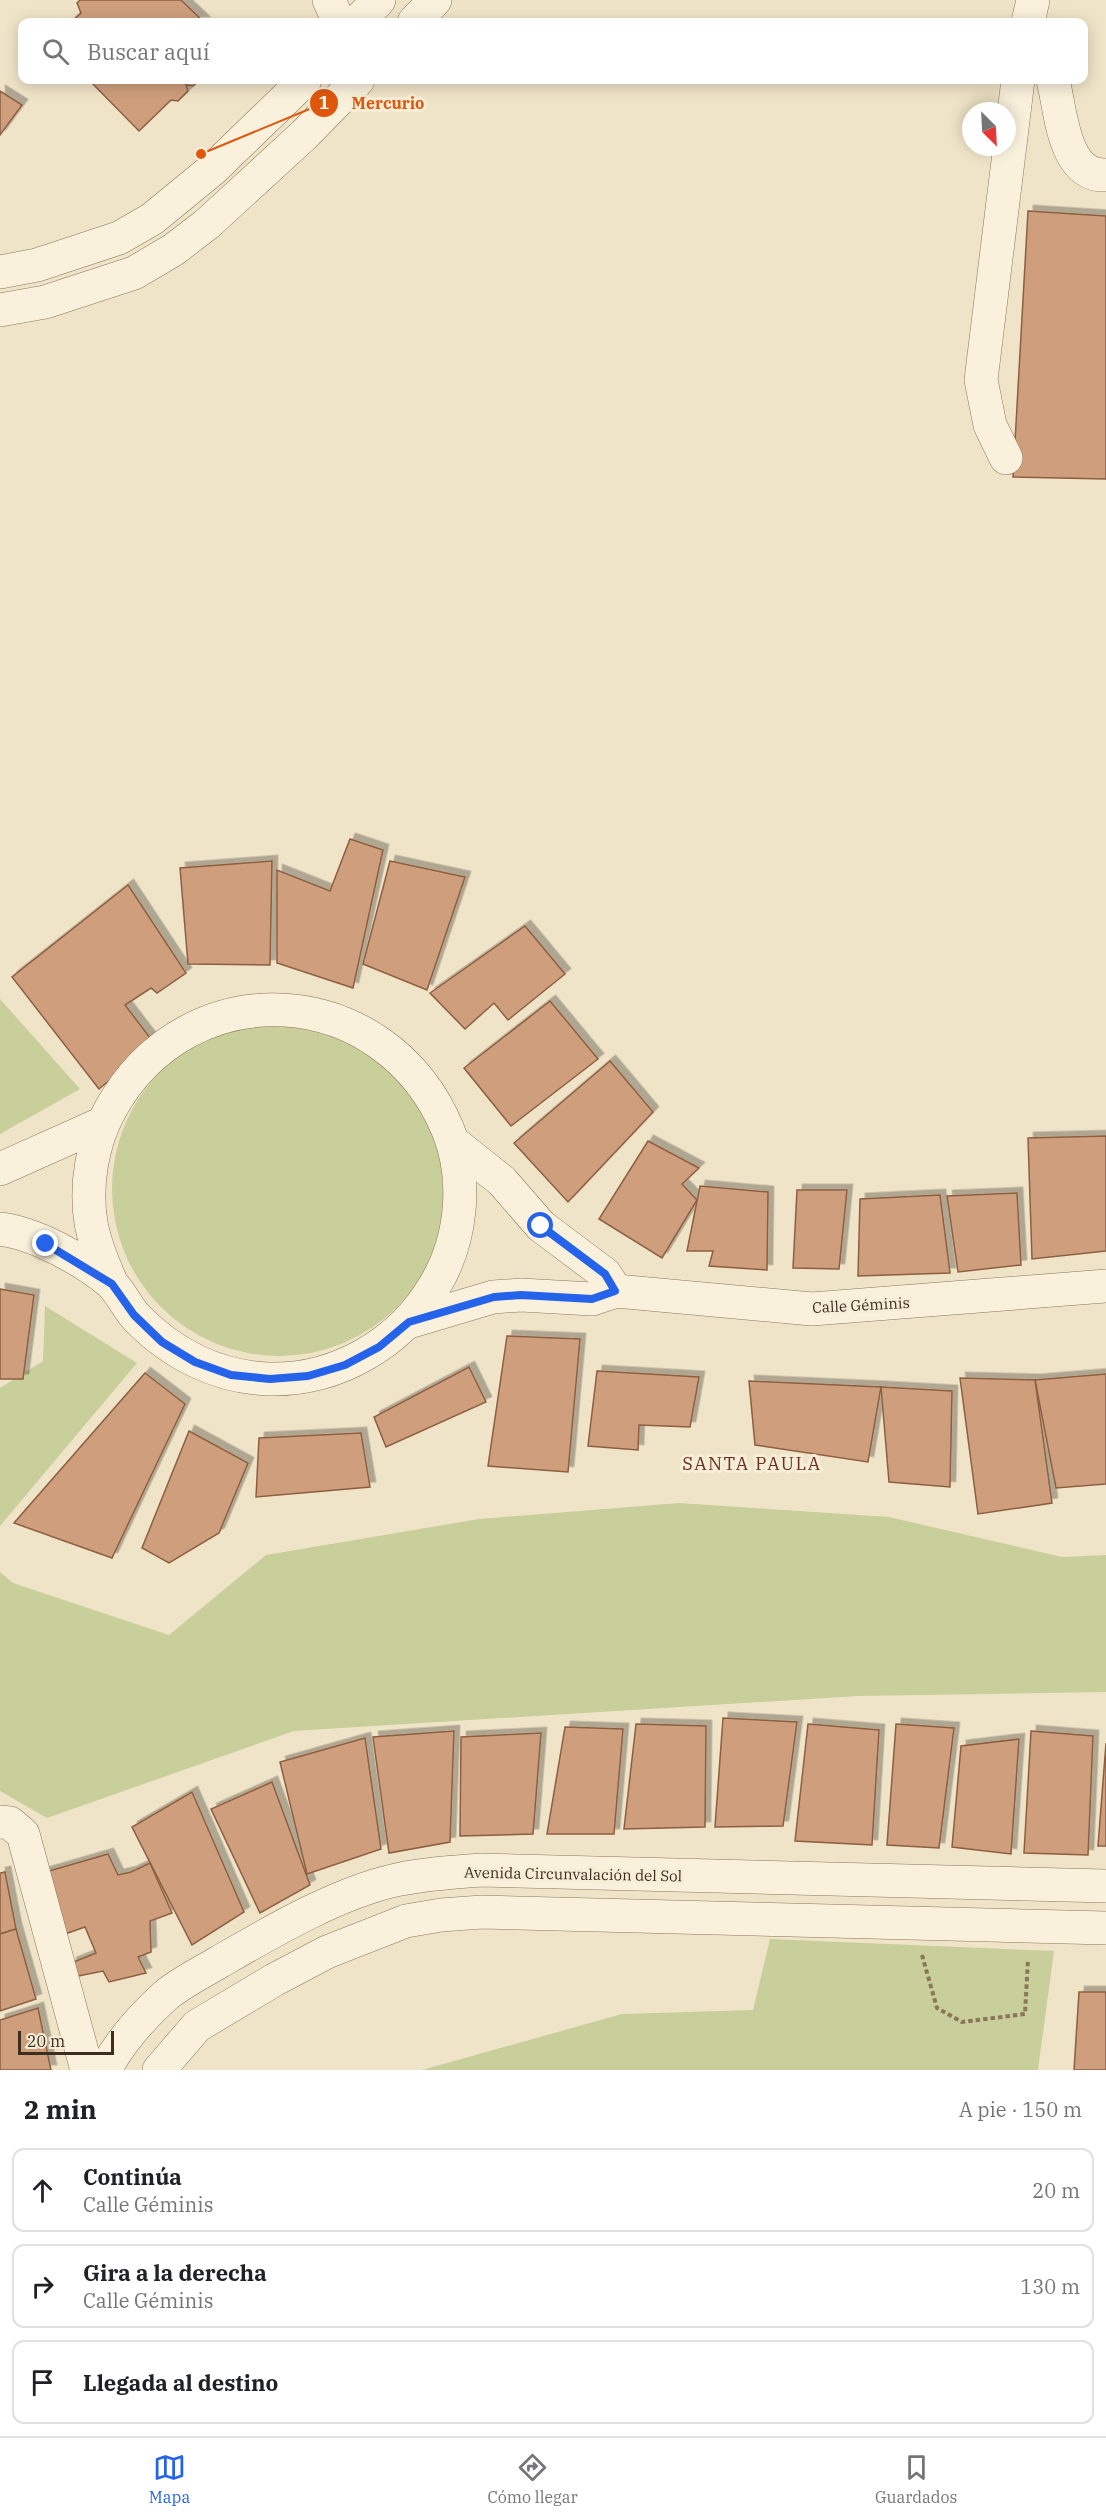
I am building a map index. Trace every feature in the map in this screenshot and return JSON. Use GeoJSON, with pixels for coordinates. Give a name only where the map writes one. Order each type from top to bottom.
{"type":"FeatureCollection","features":[{"type":"Feature","properties":{"kind":"street"},"geometry":{"type":"LineString","coordinates":[[329,0],[337,18]]}},
{"type":"Feature","properties":{"kind":"street"},"geometry":{"type":"LineString","coordinates":[[361,18],[379,0]]}},
{"type":"Feature","properties":{"kind":"street"},"geometry":{"type":"LineString","coordinates":[[418,18],[435,0]]}},
{"type":"Feature","properties":{"kind":"street"},"geometry":{"type":"LineString","coordinates":[[1029,18],[1033,0]]}},
{"type":"Feature","properties":{"kind":"street"},"geometry":{"type":"LineString","coordinates":[[1038,0],[1041,18]]}},
{"type":"Feature","properties":{"kind":"street"},"geometry":{"type":"LineString","coordinates":[[0,272],[37,266],[119,238],[152,219],[213,170],[301,84]]}},
{"type":"Feature","properties":{"kind":"street"},"geometry":{"type":"LineString","coordinates":[[0,310],[45,302],[134,273],[173,250],[207,224],[280,157],[354,84]]}},
{"type":"Feature","properties":{"kind":"street"},"geometry":{"type":"LineString","coordinates":[[1006,458],[990,426],[981,380],[1018,84]]}},
{"type":"Feature","properties":{"kind":"street"},"geometry":{"type":"LineString","coordinates":[[1054,84],[1069,147],[1077,164],[1089,173],[1106,175]]}},
{"type":"Feature","properties":{"kind":"street","name":"Calle Géminis"},"geometry":{"type":"LineString","coordinates":[[286,1009],[323,1016],[358,1029],[391,1049],[417,1076],[439,1107],[453,1142],[460,1197],[458,1224],[451,1251],[440,1277],[409,1322],[379,1347],[345,1365],[308,1376],[270,1379],[231,1375],[195,1362],[162,1342],[134,1315],[112,1284],[98,1253],[90,1210],[89,1187],[93,1155],[103,1123],[122,1089],[147,1061],[177,1038],[220,1018],[248,1011],[286,1009]]}},
{"type":"Feature","properties":{"kind":"street"},"geometry":{"type":"LineString","coordinates":[[0,1169],[103,1123]]}},
{"type":"Feature","properties":{"kind":"street","name":"Calle Géminis"},"geometry":{"type":"LineString","coordinates":[[453,1142],[502,1181],[541,1226],[605,1274],[615,1291]]}},
{"type":"Feature","properties":{"kind":"street","name":"Calle Géminis"},"geometry":{"type":"LineString","coordinates":[[0,1228],[46,1244],[112,1284]]}},
{"type":"Feature","properties":{"kind":"street","name":"Calle Géminis"},"geometry":{"type":"LineString","coordinates":[[409,1322],[494,1297],[521,1295],[592,1299],[615,1291],[812,1309],[1106,1286]]}},
{"type":"Feature","properties":{"kind":"street"},"geometry":{"type":"LineString","coordinates":[[0,1822],[10,1823],[23,1834],[87,2070]]}},
{"type":"Feature","properties":{"kind":"street","name":"Avenida Circunvalación del Sol"},"geometry":{"type":"LineString","coordinates":[[105,2070],[112,2057],[138,2024],[166,1995],[250,1944],[306,1914],[394,1880],[436,1873],[482,1870],[1106,1886]]}},
{"type":"Feature","properties":{"kind":"street"},"geometry":{"type":"LineString","coordinates":[[159,2070],[197,2026],[274,1980],[327,1952],[372,1933],[406,1921],[441,1915],[482,1912],[1106,1928]]}},
{"type":"Feature","properties":{"kind":"path"},"geometry":{"type":"LineString","coordinates":[[919,1945],[937,2007],[962,2022],[1025,2014],[1028,1951]]}},
{"type":"Feature","properties":{"kind":"green space"},"geometry":{"type":"Polygon","coordinates":[[[0,999],[80,1089],[0,1134],[0,999]]]}},
{"type":"Feature","properties":{"kind":"green space"},"geometry":{"type":"Polygon","coordinates":[[[263,1022],[295,1022],[328,1029],[358,1041],[385,1060],[408,1083],[427,1110],[434,1125],[443,1156],[446,1189],[443,1222],[427,1268],[408,1295],[385,1318],[358,1337],[328,1349],[295,1356],[263,1356],[230,1349],[200,1337],[173,1318],[150,1295],[131,1268],[119,1238],[112,1205],[112,1173],[119,1140],[131,1110],[150,1083],[173,1060],[200,1041],[230,1029],[263,1022]]]}},
{"type":"Feature","properties":{"kind":"green space"},"geometry":{"type":"Polygon","coordinates":[[[45,1306],[137,1363],[0,1526],[0,1388],[43,1361],[45,1306]]]}},
{"type":"Feature","properties":{"kind":"green space"},"geometry":{"type":"Polygon","coordinates":[[[679,1503],[889,1517],[1062,1557],[1106,1555],[1106,1692],[858,1696],[294,1731],[47,1818],[0,1791],[0,1572],[13,1583],[169,1635],[266,1555],[479,1519],[679,1503]]]}},
{"type":"Feature","properties":{"kind":"green space"},"geometry":{"type":"Polygon","coordinates":[[[770,1939],[1054,1951],[1038,2070],[422,2070],[622,2014],[753,2010],[770,1939]]]}},
{"type":"Feature","properties":{"kind":"building"},"geometry":{"type":"Polygon","coordinates":[[[80,0],[181,0],[200,18],[75,18],[81,13],[77,3],[80,0]]]}},
{"type":"Feature","properties":{"kind":"building"},"geometry":{"type":"Polygon","coordinates":[[[93,84],[195,84],[186,85],[188,91],[178,101],[171,100],[139,131],[93,84]]]}},
{"type":"Feature","properties":{"kind":"building"},"geometry":{"type":"Polygon","coordinates":[[[0,91],[22,105],[0,135],[0,91]]]}},
{"type":"Feature","properties":{"kind":"building"},"geometry":{"type":"Polygon","coordinates":[[[1028,211],[1106,216],[1106,479],[1013,477],[1028,211]]]}},
{"type":"Feature","properties":{"kind":"building"},"geometry":{"type":"Polygon","coordinates":[[[350,839],[383,850],[353,988],[277,963],[277,870],[330,891],[350,839]]]}},
{"type":"Feature","properties":{"kind":"building"},"geometry":{"type":"Polygon","coordinates":[[[272,861],[270,965],[188,964],[180,868],[272,861]]]}},
{"type":"Feature","properties":{"kind":"building"},"geometry":{"type":"Polygon","coordinates":[[[390,861],[465,877],[427,990],[363,964],[390,861]]]}},
{"type":"Feature","properties":{"kind":"building"},"geometry":{"type":"Polygon","coordinates":[[[128,885],[186,973],[157,993],[151,988],[125,1005],[154,1043],[99,1089],[12,977],[128,885]]]}},
{"type":"Feature","properties":{"kind":"building"},"geometry":{"type":"Polygon","coordinates":[[[525,926],[565,974],[508,1020],[494,1003],[465,1029],[430,993],[525,926]]]}},
{"type":"Feature","properties":{"kind":"building"},"geometry":{"type":"Polygon","coordinates":[[[550,1001],[598,1059],[511,1126],[464,1068],[550,1001]]]}},
{"type":"Feature","properties":{"kind":"building"},"geometry":{"type":"Polygon","coordinates":[[[610,1061],[653,1112],[568,1202],[514,1143],[610,1061]]]}},
{"type":"Feature","properties":{"kind":"building"},"geometry":{"type":"Polygon","coordinates":[[[1106,1136],[1106,1251],[1032,1259],[1028,1138],[1106,1136]]]}},
{"type":"Feature","properties":{"kind":"building"},"geometry":{"type":"Polygon","coordinates":[[[648,1141],[699,1168],[682,1184],[697,1200],[662,1258],[599,1219],[648,1141]]]}},
{"type":"Feature","properties":{"kind":"building"},"geometry":{"type":"Polygon","coordinates":[[[700,1186],[768,1192],[767,1270],[709,1266],[713,1251],[687,1251],[700,1186]]]}},
{"type":"Feature","properties":{"kind":"building"},"geometry":{"type":"Polygon","coordinates":[[[797,1190],[847,1190],[839,1269],[793,1268],[797,1190]]]}},
{"type":"Feature","properties":{"kind":"building"},"geometry":{"type":"Polygon","coordinates":[[[1017,1193],[1021,1265],[958,1272],[947,1196],[1017,1193]]]}},
{"type":"Feature","properties":{"kind":"building"},"geometry":{"type":"Polygon","coordinates":[[[940,1195],[950,1273],[858,1276],[860,1199],[940,1195]]]}},
{"type":"Feature","properties":{"kind":"building"},"geometry":{"type":"Polygon","coordinates":[[[0,1289],[34,1295],[23,1379],[0,1379],[0,1289]]]}},
{"type":"Feature","properties":{"kind":"building"},"geometry":{"type":"Polygon","coordinates":[[[507,1336],[580,1339],[568,1472],[488,1466],[507,1336]]]}},
{"type":"Feature","properties":{"kind":"building"},"geometry":{"type":"Polygon","coordinates":[[[469,1367],[486,1402],[386,1447],[374,1417],[469,1367]]]}},
{"type":"Feature","properties":{"kind":"building"},"geometry":{"type":"Polygon","coordinates":[[[597,1371],[699,1377],[690,1427],[639,1425],[638,1450],[588,1446],[597,1371]]]}},
{"type":"Feature","properties":{"kind":"building"},"geometry":{"type":"Polygon","coordinates":[[[145,1373],[185,1404],[112,1558],[14,1523],[145,1373]]]}},
{"type":"Feature","properties":{"kind":"building"},"geometry":{"type":"Polygon","coordinates":[[[1106,1374],[1106,1484],[1056,1488],[1035,1380],[1106,1374]]]}},
{"type":"Feature","properties":{"kind":"building"},"geometry":{"type":"Polygon","coordinates":[[[960,1378],[1035,1380],[1052,1503],[978,1514],[960,1378]]]}},
{"type":"Feature","properties":{"kind":"building"},"geometry":{"type":"Polygon","coordinates":[[[749,1381],[881,1387],[868,1462],[755,1445],[749,1381]]]}},
{"type":"Feature","properties":{"kind":"building"},"geometry":{"type":"Polygon","coordinates":[[[881,1387],[952,1391],[950,1487],[889,1482],[881,1387]]]}},
{"type":"Feature","properties":{"kind":"building"},"geometry":{"type":"Polygon","coordinates":[[[189,1431],[248,1463],[219,1533],[169,1563],[142,1548],[189,1431]]]}},
{"type":"Feature","properties":{"kind":"building"},"geometry":{"type":"Polygon","coordinates":[[[361,1433],[370,1487],[256,1497],[259,1438],[361,1433]]]}},
{"type":"Feature","properties":{"kind":"building"},"geometry":{"type":"Polygon","coordinates":[[[723,1718],[797,1722],[783,1826],[715,1827],[723,1718]]]}},
{"type":"Feature","properties":{"kind":"building"},"geometry":{"type":"Polygon","coordinates":[[[636,1724],[706,1726],[705,1827],[624,1829],[636,1724]]]}},
{"type":"Feature","properties":{"kind":"building"},"geometry":{"type":"Polygon","coordinates":[[[808,1724],[879,1730],[872,1845],[795,1841],[808,1724]]]}},
{"type":"Feature","properties":{"kind":"building"},"geometry":{"type":"Polygon","coordinates":[[[896,1724],[954,1728],[939,1848],[887,1845],[896,1724]]]}},
{"type":"Feature","properties":{"kind":"building"},"geometry":{"type":"Polygon","coordinates":[[[565,1727],[623,1729],[614,1834],[547,1834],[565,1727]]]}},
{"type":"Feature","properties":{"kind":"building"},"geometry":{"type":"Polygon","coordinates":[[[454,1731],[450,1842],[389,1853],[373,1737],[454,1731]]]}},
{"type":"Feature","properties":{"kind":"building"},"geometry":{"type":"Polygon","coordinates":[[[1031,1731],[1093,1736],[1088,1855],[1024,1853],[1031,1731]]]}},
{"type":"Feature","properties":{"kind":"building"},"geometry":{"type":"Polygon","coordinates":[[[541,1733],[533,1834],[460,1836],[461,1737],[541,1733]]]}},
{"type":"Feature","properties":{"kind":"building"},"geometry":{"type":"Polygon","coordinates":[[[365,1738],[381,1849],[307,1874],[280,1762],[365,1738]]]}},
{"type":"Feature","properties":{"kind":"building"},"geometry":{"type":"Polygon","coordinates":[[[1019,1739],[1011,1854],[952,1847],[961,1746],[1019,1739]]]}},
{"type":"Feature","properties":{"kind":"building"},"geometry":{"type":"Polygon","coordinates":[[[1106,1743],[1106,1846],[1098,1846],[1106,1743]]]}},
{"type":"Feature","properties":{"kind":"building"},"geometry":{"type":"Polygon","coordinates":[[[272,1782],[310,1885],[260,1913],[211,1809],[272,1782]]]}},
{"type":"Feature","properties":{"kind":"building"},"geometry":{"type":"Polygon","coordinates":[[[192,1792],[244,1912],[192,1945],[132,1827],[192,1792]]]}},
{"type":"Feature","properties":{"kind":"building"},"geometry":{"type":"Polygon","coordinates":[[[108,1854],[118,1875],[150,1863],[172,1913],[150,1921],[151,1952],[138,1957],[146,1973],[109,1982],[103,1971],[73,1977],[71,1963],[96,1953],[85,1927],[65,1934],[42,1873],[108,1854]]]}},
{"type":"Feature","properties":{"kind":"building"},"geometry":{"type":"Polygon","coordinates":[[[5,1872],[16,1929],[0,1934],[0,1873],[5,1872]]]}},
{"type":"Feature","properties":{"kind":"building"},"geometry":{"type":"Polygon","coordinates":[[[16,1929],[36,1999],[0,2011],[0,1934],[16,1929]]]}},
{"type":"Feature","properties":{"kind":"building"},"geometry":{"type":"Polygon","coordinates":[[[1079,1992],[1106,1992],[1106,2070],[1074,2070],[1079,1992]]]}},
{"type":"Feature","properties":{"kind":"building"},"geometry":{"type":"Polygon","coordinates":[[[38,2008],[51,2070],[0,2070],[0,2020],[38,2008]]]}},
{"type":"Feature","properties":{"kind":"place","name":"Mercurio"},"geometry":{"type":"Point","coordinates":[201,154]}},
{"type":"Feature","properties":{"kind":"district","name":"SANTA PAULA"},"geometry":{"type":"Point","coordinates":[752,1463]}},
{"type":"Feature","properties":{"kind":"route"},"geometry":{"type":"LineString","coordinates":[[46,1244],[112,1284],[134,1315],[162,1342],[195,1362],[231,1375],[270,1379],[308,1376],[345,1365],[379,1347],[409,1322],[494,1297],[521,1295],[592,1299],[615,1291],[605,1274],[541,1226]]}}]}
